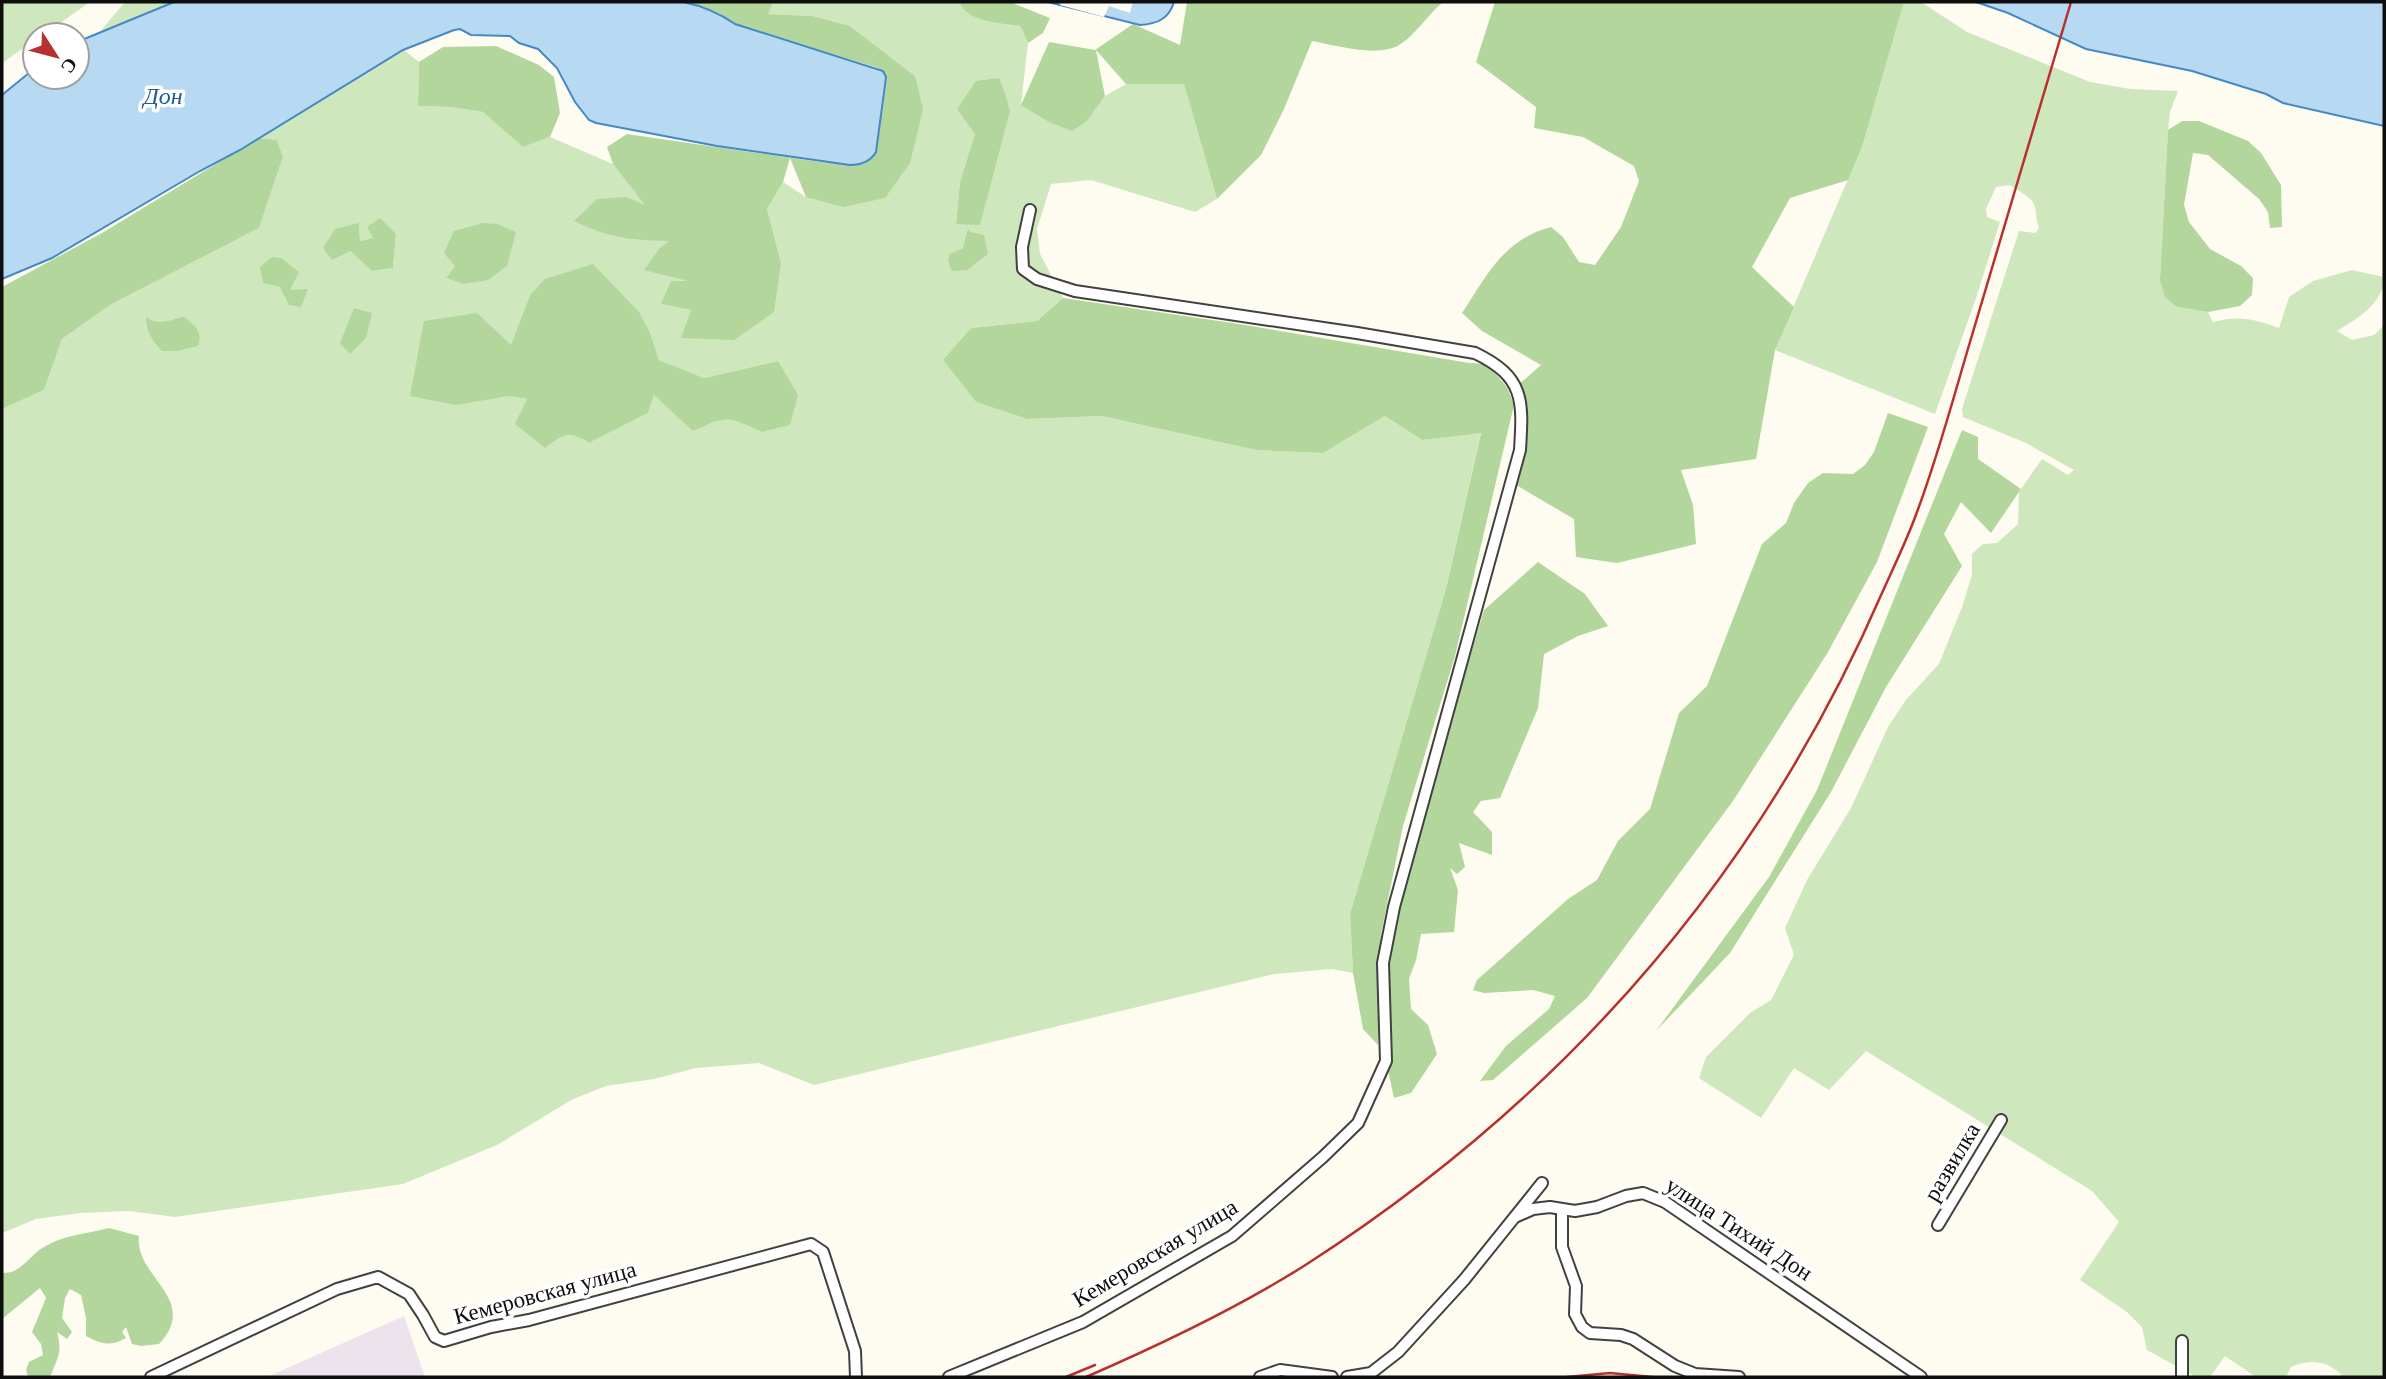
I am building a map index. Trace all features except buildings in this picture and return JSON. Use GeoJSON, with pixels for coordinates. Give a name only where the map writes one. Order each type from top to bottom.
{"type":"FeatureCollection","features":[{"type":"Feature","properties":{"kind":"street","name":"Кемеровская улица"},"geometry":{"type":"LineString","coordinates":[[949,1377],[1083,1322],[1232,1236],[1338,1144],[1358,1123],[1386,1061],[1383,963],[1394,907],[1520,450],[1522,415],[1517,386],[1491,361],[1475,353],[1357,332],[1075,291],[1037,279],[1023,269],[1022,247],[1030,210]]}},
{"type":"Feature","properties":{"kind":"street","name":"развилка"},"geometry":{"type":"LineString","coordinates":[[1938,1225],[2001,1120]]}},
{"type":"Feature","properties":{"kind":"street"},"geometry":{"type":"LineString","coordinates":[[1347,1377],[1371,1373],[1398,1352],[1464,1280],[1542,1183]]}},
{"type":"Feature","properties":{"kind":"street","name":"улица Тихий Дон"},"geometry":{"type":"LineString","coordinates":[[1515,1217],[1534,1209],[1550,1207],[1575,1211],[1597,1207],[1643,1193],[1665,1202],[1921,1377]]}},
{"type":"Feature","properties":{"kind":"street"},"geometry":{"type":"LineString","coordinates":[[1562,1210],[1562,1247],[1576,1286],[1575,1314],[1582,1327],[1590,1333],[1621,1335],[1633,1339],[1675,1366],[1695,1374],[1739,1377]]}},
{"type":"Feature","properties":{"kind":"street","name":"Кемеровская улица"},"geometry":{"type":"LineString","coordinates":[[151,1377],[337,1289],[378,1277],[409,1294],[435,1337],[444,1341],[811,1244],[823,1252],[855,1351],[856,1377]]}},
{"type":"Feature","properties":{"kind":"street"},"geometry":{"type":"LineString","coordinates":[[2182,1341],[2182,1377]]}},
{"type":"Feature","properties":{"kind":"street"},"geometry":{"type":"LineString","coordinates":[[1260,1377],[1280,1370],[1332,1377]]}},
{"type":"Feature","properties":{"kind":"shaded area"},"geometry":{"type":"Polygon","coordinates":[[[404,1316],[425,1377],[267,1377],[404,1316]]]}},
{"type":"Feature","properties":{"kind":"green space"},"geometry":{"type":"Polygon","coordinates":[[[2,2],[90,2],[63,21],[21,21],[21,50],[2,63],[2,2]]]}},
{"type":"Feature","properties":{"kind":"green space"},"geometry":{"type":"Polygon","coordinates":[[[125,2],[174,2],[98,34],[125,2]]]}},
{"type":"Feature","properties":{"kind":"green space"},"geometry":{"type":"Polygon","coordinates":[[[683,2],[773,2],[768,14],[813,16],[850,26],[915,76],[923,109],[910,163],[885,198],[843,207],[806,197],[790,158],[783,182],[767,209],[781,263],[774,312],[734,340],[681,338],[691,310],[661,304],[671,281],[688,281],[644,270],[659,249],[669,241],[620,237],[574,221],[597,199],[626,197],[645,205],[613,164],[607,147],[627,134],[820,162],[859,165],[876,152],[886,77],[883,71],[875,67],[735,24],[721,14],[683,2]]]}},
{"type":"Feature","properties":{"kind":"green space"},"geometry":{"type":"Polygon","coordinates":[[[773,2],[959,2],[963,9],[977,18],[1020,26],[1028,43],[1021,105],[1087,121],[1105,96],[1126,84],[1184,84],[1217,199],[1195,212],[1091,180],[1051,184],[1037,229],[1040,254],[1063,298],[1037,321],[971,328],[943,360],[976,402],[1027,419],[1102,416],[1256,450],[1323,453],[1385,416],[1422,440],[1481,432],[1447,585],[1350,914],[1353,973],[1332,969],[1274,974],[814,1085],[759,1063],[696,1068],[654,1079],[606,1086],[573,1099],[497,1145],[403,1184],[175,1217],[129,1211],[80,1213],[36,1219],[2,1233],[2,409],[44,390],[62,339],[110,305],[259,228],[283,157],[277,140],[259,138],[404,50],[419,62],[418,106],[483,112],[523,147],[550,137],[613,164],[647,206],[692,281],[661,304],[692,310],[781,263],[767,209],[783,182],[806,197],[915,76],[850,26],[813,16],[767,14],[773,2]],[[1010,112],[975,134],[960,182],[956,224],[980,224],[1010,112]],[[359,223],[350,251],[372,271],[393,268],[396,234],[360,241],[359,223]],[[482,223],[454,231],[456,265],[446,278],[463,284],[482,223]],[[530,295],[511,346],[508,396],[527,399],[562,435],[576,435],[589,443],[648,413],[654,395],[719,419],[738,420],[762,432],[778,361],[704,378],[659,360],[651,335],[530,295]],[[174,319],[154,322],[162,351],[178,351],[198,346],[174,319]]]}},
{"type":"Feature","properties":{"kind":"green space"},"geometry":{"type":"Polygon","coordinates":[[[959,2],[1010,2],[1050,18],[1043,33],[1028,43],[1020,26],[977,18],[963,9],[959,2]]]}},
{"type":"Feature","properties":{"kind":"green space"},"geometry":{"type":"Polygon","coordinates":[[[1187,2],[1443,2],[1411,36],[1390,49],[1368,51],[1312,41],[1284,109],[1261,155],[1217,199],[1184,84],[1126,84],[1096,50],[1105,96],[1087,121],[1072,131],[1049,122],[1021,105],[1049,42],[1095,50],[1133,24],[1180,45],[1187,2]]]}},
{"type":"Feature","properties":{"kind":"green space"},"geometry":{"type":"Polygon","coordinates":[[[1495,2],[1904,2],[1863,144],[1848,180],[1790,198],[1752,267],[1794,307],[1775,350],[1756,459],[1681,470],[1693,505],[1696,544],[1617,563],[1576,557],[1574,519],[1511,482],[1520,450],[1517,386],[1541,365],[1482,331],[1462,313],[1498,260],[1509,249],[1521,240],[1551,227],[1563,237],[1579,262],[1595,265],[1621,227],[1639,181],[1634,166],[1583,137],[1534,128],[1536,107],[1476,62],[1495,2]]]}},
{"type":"Feature","properties":{"kind":"green space"},"geometry":{"type":"Polygon","coordinates":[[[1904,2],[1921,2],[1967,32],[2090,82],[2130,89],[2178,91],[2170,112],[2168,130],[2160,280],[2177,307],[2208,312],[2213,322],[2247,319],[2279,328],[2289,297],[2313,281],[2352,270],[2384,277],[2379,295],[2368,309],[2337,331],[2352,340],[2374,335],[2384,325],[2384,1377],[2340,1377],[2341,1374],[2335,1369],[2311,1362],[2291,1367],[2286,1377],[2256,1377],[2225,1356],[2210,1377],[2196,1377],[2147,1350],[2142,1327],[2127,1312],[2080,1280],[2119,1222],[2092,1191],[1866,1051],[1829,1090],[1794,1068],[1761,1118],[1699,1078],[1706,1057],[1750,1013],[1771,1000],[1794,955],[1785,928],[1807,880],[1851,808],[1888,727],[1905,701],[1939,664],[1972,575],[1972,554],[1983,544],[1997,543],[2018,524],[2019,492],[2042,459],[2068,475],[2074,470],[2026,443],[1963,417],[1962,409],[2019,231],[2036,233],[2039,227],[2032,201],[2010,185],[1996,187],[1986,209],[1987,217],[2000,222],[1935,414],[1775,350],[1863,144],[1904,2]]]}},
{"type":"Feature","properties":{"kind":"green space"},"geometry":{"type":"Polygon","coordinates":[[[496,46],[539,65],[554,77],[560,113],[550,137],[523,147],[483,112],[418,106],[419,62],[443,47],[496,46]]]}},
{"type":"Feature","properties":{"kind":"green space"},"geometry":{"type":"Polygon","coordinates":[[[999,78],[1010,112],[980,225],[956,224],[960,182],[975,134],[957,109],[976,81],[999,78]]]}},
{"type":"Feature","properties":{"kind":"green space"},"geometry":{"type":"Polygon","coordinates":[[[2182,121],[2199,121],[2248,141],[2261,153],[2281,185],[2282,227],[2270,228],[2268,212],[2259,199],[2208,155],[2193,153],[2184,205],[2189,222],[2210,249],[2241,266],[2253,278],[2252,295],[2240,306],[2208,312],[2177,307],[2165,297],[2160,280],[2168,130],[2182,121]]]}},
{"type":"Feature","properties":{"kind":"green space"},"geometry":{"type":"Polygon","coordinates":[[[259,138],[277,140],[283,157],[259,228],[110,305],[62,339],[44,390],[2,409],[2,287],[102,233],[259,138]]]}},
{"type":"Feature","properties":{"kind":"green space"},"geometry":{"type":"Polygon","coordinates":[[[380,218],[396,234],[393,268],[372,271],[350,251],[332,260],[323,248],[335,229],[359,223],[360,241],[373,238],[367,227],[380,218]]]}},
{"type":"Feature","properties":{"kind":"green space"},"geometry":{"type":"Polygon","coordinates":[[[482,223],[497,224],[516,232],[507,266],[488,280],[463,284],[446,278],[455,266],[444,253],[454,231],[482,223]]]}},
{"type":"Feature","properties":{"kind":"green space"},"geometry":{"type":"Polygon","coordinates":[[[968,229],[970,232],[984,235],[988,254],[967,270],[952,271],[948,261],[950,254],[963,248],[968,229]]]}},
{"type":"Feature","properties":{"kind":"green space"},"geometry":{"type":"Polygon","coordinates":[[[272,257],[281,258],[299,272],[290,290],[308,289],[301,307],[289,305],[280,287],[263,283],[260,267],[272,257]]]}},
{"type":"Feature","properties":{"kind":"green space"},"geometry":{"type":"Polygon","coordinates":[[[593,264],[639,312],[651,335],[659,360],[704,378],[778,361],[798,395],[790,425],[762,432],[734,420],[721,420],[693,431],[654,395],[648,413],[589,443],[576,436],[566,435],[545,448],[515,424],[527,399],[508,396],[456,405],[410,396],[424,321],[477,313],[511,345],[530,295],[545,279],[593,264]]]}},
{"type":"Feature","properties":{"kind":"green space"},"geometry":{"type":"Polygon","coordinates":[[[1063,298],[1487,364],[1507,387],[1514,405],[1455,656],[1403,826],[1381,934],[1378,1045],[1363,1029],[1353,973],[1350,914],[1447,585],[1481,433],[1422,440],[1385,416],[1323,453],[1256,450],[1102,416],[1027,419],[976,402],[943,360],[971,328],[1037,321],[1063,298]]]}},
{"type":"Feature","properties":{"kind":"green space"},"geometry":{"type":"Polygon","coordinates":[[[354,308],[372,313],[366,338],[350,354],[340,343],[354,308]]]}},
{"type":"Feature","properties":{"kind":"green space"},"geometry":{"type":"Polygon","coordinates":[[[146,317],[160,322],[184,317],[197,330],[200,337],[198,346],[178,351],[162,351],[150,335],[146,317]]]}},
{"type":"Feature","properties":{"kind":"green space"},"geometry":{"type":"Polygon","coordinates":[[[1888,413],[1928,427],[1877,562],[1828,652],[1733,801],[1587,998],[1493,1080],[1480,1081],[1506,1046],[1549,1009],[1555,996],[1533,990],[1484,993],[1473,990],[1477,980],[1568,899],[1597,880],[1618,841],[1650,809],[1679,713],[1707,686],[1762,544],[1786,523],[1794,503],[1808,483],[1823,473],[1853,474],[1865,465],[1874,452],[1888,413]]]}},
{"type":"Feature","properties":{"kind":"green space"},"geometry":{"type":"Polygon","coordinates":[[[1962,430],[1978,437],[1978,459],[2021,489],[1991,533],[1961,502],[1944,534],[1962,566],[1886,687],[1831,792],[1730,953],[1656,1031],[1769,877],[1817,790],[1962,430]]]}},
{"type":"Feature","properties":{"kind":"green space"},"geometry":{"type":"Polygon","coordinates":[[[1538,562],[1585,594],[1608,626],[1578,636],[1544,654],[1538,708],[1500,798],[1481,801],[1473,812],[1492,832],[1492,855],[1459,843],[1465,867],[1457,874],[1450,868],[1458,890],[1454,932],[1421,934],[1409,979],[1411,1009],[1428,1025],[1437,1054],[1411,1093],[1394,1098],[1386,1061],[1392,917],[1484,610],[1538,562]]]}},
{"type":"Feature","properties":{"kind":"green space"},"geometry":{"type":"Polygon","coordinates":[[[109,1228],[139,1236],[140,1251],[146,1264],[170,1301],[173,1314],[170,1328],[159,1344],[132,1344],[126,1327],[122,1332],[126,1338],[120,1341],[96,1341],[86,1336],[86,1318],[81,1295],[70,1289],[65,1298],[62,1318],[72,1332],[67,1339],[57,1332],[59,1351],[50,1377],[28,1377],[26,1370],[29,1362],[43,1355],[41,1344],[32,1332],[46,1298],[40,1288],[2,1319],[2,1273],[20,1267],[51,1243],[109,1228]]]}},
{"type":"Feature","properties":{"kind":"water","name":"Дон"},"geometry":{"type":"Polygon","coordinates":[[[174,2],[683,2],[710,10],[735,24],[883,71],[886,77],[876,152],[865,162],[850,165],[717,146],[596,123],[589,120],[575,102],[557,68],[538,49],[519,43],[510,36],[471,35],[460,29],[454,30],[403,50],[240,150],[52,258],[2,279],[2,95],[21,79],[21,91],[91,91],[91,36],[174,2]]]}},
{"type":"Feature","properties":{"kind":"water"},"geometry":{"type":"Polygon","coordinates":[[[1048,2],[1174,2],[1162,20],[1140,25],[1048,2]]]}},
{"type":"Feature","properties":{"kind":"water"},"geometry":{"type":"Polygon","coordinates":[[[1976,2],[2384,2],[2384,126],[2283,103],[2266,94],[2192,71],[2086,49],[2008,13],[1976,2]]]}},
{"type":"Feature","properties":{"kind":"pier"},"geometry":{"type":"Polygon","coordinates":[[[1061,2],[1133,2],[1130,13],[1109,6],[1104,17],[1060,5],[1061,2]]]}},
{"type":"Feature","properties":{"kind":"railway"},"geometry":{"type":"LineString","coordinates":[[1086,1377],[1254,1296],[1307,1264],[1401,1199],[1489,1128],[1570,1053],[1646,972],[1714,886],[1777,794],[1833,696],[1909,533],[1939,449],[2071,2]]}},
{"type":"Feature","properties":{"kind":"railway"},"geometry":{"type":"LineString","coordinates":[[1066,1377],[1095,1365]]}},
{"type":"Feature","properties":{"kind":"railway"},"geometry":{"type":"LineString","coordinates":[[1567,1377],[1610,1373],[1652,1377]]}}]}
